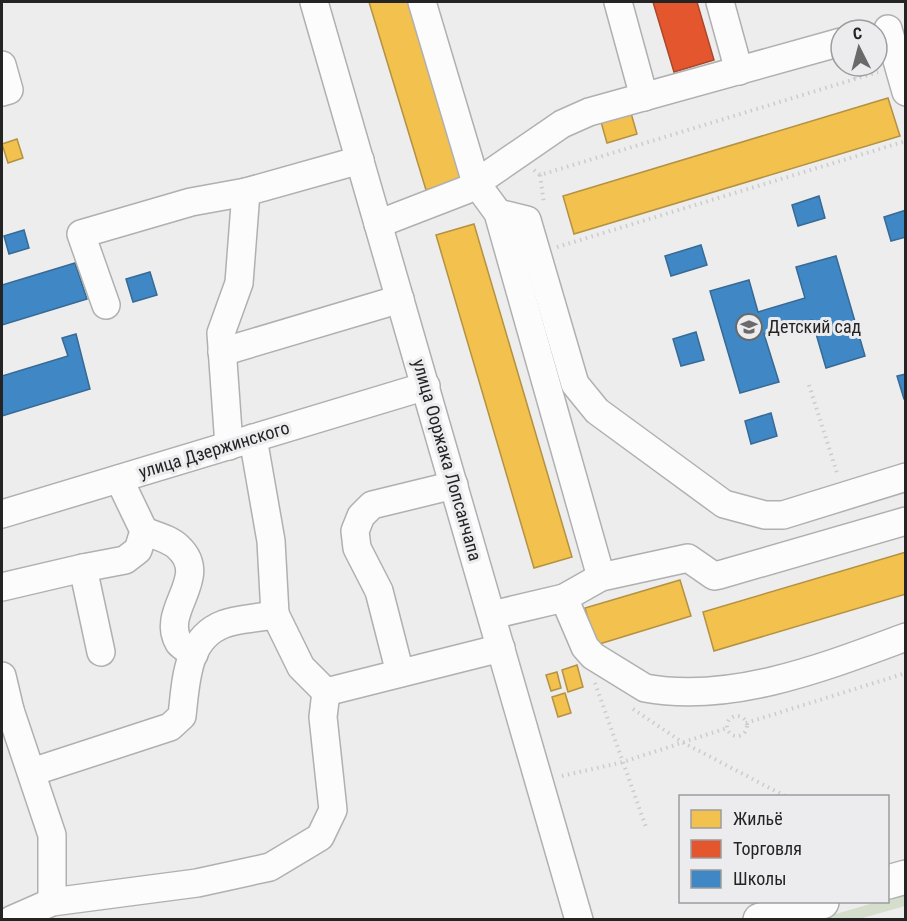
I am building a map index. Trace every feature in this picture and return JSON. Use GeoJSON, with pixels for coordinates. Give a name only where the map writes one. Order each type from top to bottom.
{"type":"FeatureCollection","features":[{"type":"Feature","properties":{"kind":"main road"},"geometry":{"type":"LineString","coordinates":[[889,882],[906,877]]}},
{"type":"Feature","properties":{"kind":"main road"},"geometry":{"type":"LineString","coordinates":[[760,920],[819,903]]}},
{"type":"Feature","properties":{"kind":"street","name":"улица Ооржака Лопсанчапа"},"geometry":{"type":"LineString","coordinates":[[314,2],[579,920]]}},
{"type":"Feature","properties":{"kind":"street"},"geometry":{"type":"LineString","coordinates":[[422,2],[476,183],[498,213],[601,577]]}},
{"type":"Feature","properties":{"kind":"street"},"geometry":{"type":"LineString","coordinates":[[618,2],[644,97]]}},
{"type":"Feature","properties":{"kind":"street"},"geometry":{"type":"LineString","coordinates":[[720,2],[739,71]]}},
{"type":"Feature","properties":{"kind":"street"},"geometry":{"type":"LineString","coordinates":[[890,28],[906,92]]}},
{"type":"Feature","properties":{"kind":"street"},"geometry":{"type":"LineString","coordinates":[[378,224],[466,190],[562,124],[589,112],[829,45]]}},
{"type":"Feature","properties":{"kind":"street"},"geometry":{"type":"LineString","coordinates":[[2,65],[9,90],[2,92]]}},
{"type":"Feature","properties":{"kind":"street"},"geometry":{"type":"LineString","coordinates":[[106,305],[81,234],[191,202],[246,192],[360,160]]}},
{"type":"Feature","properties":{"kind":"street"},"geometry":{"type":"LineString","coordinates":[[246,192],[239,283],[221,333],[222,352],[241,442],[271,541],[274,614],[301,668],[326,692]]}},
{"type":"Feature","properties":{"kind":"street"},"geometry":{"type":"LineString","coordinates":[[498,213],[527,220],[575,384],[597,411],[724,504],[765,515],[783,515],[906,477]]}},
{"type":"Feature","properties":{"kind":"street"},"geometry":{"type":"LineString","coordinates":[[222,352],[400,299]]}},
{"type":"Feature","properties":{"kind":"street","name":"улица Дзержинского"},"geometry":{"type":"LineString","coordinates":[[2,514],[426,386]]}},
{"type":"Feature","properties":{"kind":"street"},"geometry":{"type":"LineString","coordinates":[[119,478],[144,531],[178,546],[188,563],[190,584],[176,610],[175,625],[179,643],[194,654]]}},
{"type":"Feature","properties":{"kind":"street"},"geometry":{"type":"LineString","coordinates":[[400,673],[379,591],[357,548],[355,531],[361,516],[372,505],[454,485]]}},
{"type":"Feature","properties":{"kind":"street"},"geometry":{"type":"LineString","coordinates":[[492,615],[564,598],[601,577],[688,558],[714,576],[906,521]]}},
{"type":"Feature","properties":{"kind":"street"},"geometry":{"type":"LineString","coordinates":[[2,587],[125,560],[138,550],[144,531]]}},
{"type":"Feature","properties":{"kind":"street"},"geometry":{"type":"LineString","coordinates":[[83,568],[101,652]]}},
{"type":"Feature","properties":{"kind":"street"},"geometry":{"type":"LineString","coordinates":[[564,598],[585,647],[593,656],[652,690],[686,693],[748,688],[906,637]]}},
{"type":"Feature","properties":{"kind":"street"},"geometry":{"type":"LineString","coordinates":[[32,772],[170,727],[182,716],[187,665],[207,633],[225,623],[274,614]]}},
{"type":"Feature","properties":{"kind":"street"},"geometry":{"type":"LineString","coordinates":[[326,692],[501,648]]}},
{"type":"Feature","properties":{"kind":"street"},"geometry":{"type":"LineString","coordinates":[[2,676],[6,711],[32,772],[52,835],[52,902]]}},
{"type":"Feature","properties":{"kind":"street"},"geometry":{"type":"LineString","coordinates":[[11,920],[52,902],[197,883],[270,867],[320,837],[333,810],[323,717],[326,692]]}},
{"type":"Feature","properties":{"kind":"path"},"geometry":{"type":"LineString","coordinates":[[520,153],[540,175],[898,65]]}},
{"type":"Feature","properties":{"kind":"path"},"geometry":{"type":"LineString","coordinates":[[537,253],[906,141]]}},
{"type":"Feature","properties":{"kind":"path"},"geometry":{"type":"LineString","coordinates":[[809,385],[837,475],[840,497]]}},
{"type":"Feature","properties":{"kind":"path"},"geometry":{"type":"LineString","coordinates":[[746,723],[906,673]]}},
{"type":"Feature","properties":{"kind":"path"},"geometry":{"type":"LineString","coordinates":[[899,674],[906,678]]}},
{"type":"Feature","properties":{"kind":"path"},"geometry":{"type":"LineString","coordinates":[[605,691],[595,684],[646,830]]}},
{"type":"Feature","properties":{"kind":"path"},"geometry":{"type":"LineString","coordinates":[[624,703],[682,742],[783,795]]}},
{"type":"Feature","properties":{"kind":"path"},"geometry":{"type":"LineString","coordinates":[[734,716],[742,718],[746,723],[745,730],[740,735],[731,734],[727,728],[728,721],[734,716]]}},
{"type":"Feature","properties":{"kind":"path"},"geometry":{"type":"LineString","coordinates":[[562,776],[622,762],[727,728]]}},
{"type":"Feature","properties":{"kind":"green space"},"geometry":{"type":"Polygon","coordinates":[[[905,893],[905,906],[859,919],[815,920],[874,903],[889,903],[889,899],[905,893]]]}},
{"type":"Feature","properties":{"kind":"building: Жильё"},"geometry":{"type":"Polygon","coordinates":[[[369,2],[415,2],[468,177],[426,190],[369,2]]]}},
{"type":"Feature","properties":{"kind":"building: Жильё"},"geometry":{"type":"Polygon","coordinates":[[[888,98],[900,136],[574,234],[563,196],[888,98]]]}},
{"type":"Feature","properties":{"kind":"building: Жильё"},"geometry":{"type":"Polygon","coordinates":[[[631,113],[637,134],[607,143],[601,122],[631,113]]]}},
{"type":"Feature","properties":{"kind":"building: Жильё"},"geometry":{"type":"Polygon","coordinates":[[[17,139],[23,158],[8,163],[2,144],[17,139]]]}},
{"type":"Feature","properties":{"kind":"building: Жильё"},"geometry":{"type":"Polygon","coordinates":[[[474,224],[572,557],[534,568],[436,235],[474,224]]]}},
{"type":"Feature","properties":{"kind":"building: Жильё"},"geometry":{"type":"Polygon","coordinates":[[[906,552],[906,594],[714,651],[703,612],[906,552]]]}},
{"type":"Feature","properties":{"kind":"building: Жильё"},"geometry":{"type":"Polygon","coordinates":[[[680,580],[691,616],[596,645],[585,608],[680,580]]]}},
{"type":"Feature","properties":{"kind":"building: Жильё"},"geometry":{"type":"Polygon","coordinates":[[[577,665],[583,687],[568,692],[562,670],[577,665]]]}},
{"type":"Feature","properties":{"kind":"building: Жильё"},"geometry":{"type":"Polygon","coordinates":[[[557,672],[561,688],[551,691],[546,675],[557,672]]]}},
{"type":"Feature","properties":{"kind":"building: Жильё"},"geometry":{"type":"Polygon","coordinates":[[[565,693],[571,713],[558,717],[552,697],[565,693]]]}},
{"type":"Feature","properties":{"kind":"building: Торговля"},"geometry":{"type":"Polygon","coordinates":[[[653,2],[697,2],[714,60],[674,72],[653,2]]]}},
{"type":"Feature","properties":{"kind":"building: Школы"},"geometry":{"type":"Polygon","coordinates":[[[819,196],[825,218],[798,226],[792,205],[819,196]]]}},
{"type":"Feature","properties":{"kind":"building: Школы"},"geometry":{"type":"Polygon","coordinates":[[[906,210],[906,237],[891,241],[884,217],[906,210]]]}},
{"type":"Feature","properties":{"kind":"building: Школы"},"geometry":{"type":"Polygon","coordinates":[[[24,230],[29,248],[9,254],[4,236],[24,230]]]}},
{"type":"Feature","properties":{"kind":"building: Школы"},"geometry":{"type":"Polygon","coordinates":[[[701,245],[707,265],[671,276],[665,256],[701,245]]]}},
{"type":"Feature","properties":{"kind":"building: Школы"},"geometry":{"type":"Polygon","coordinates":[[[836,256],[865,356],[826,368],[812,320],[764,334],[779,382],[740,393],[710,291],[749,280],[758,312],[805,298],[796,267],[836,256]]]}},
{"type":"Feature","properties":{"kind":"building: Школы"},"geometry":{"type":"Polygon","coordinates":[[[75,263],[87,299],[2,325],[2,285],[75,263]]]}},
{"type":"Feature","properties":{"kind":"building: Школы"},"geometry":{"type":"Polygon","coordinates":[[[150,272],[157,295],[133,302],[126,279],[150,272]]]}},
{"type":"Feature","properties":{"kind":"building: Школы"},"geometry":{"type":"Polygon","coordinates":[[[696,332],[704,360],[681,366],[673,339],[696,332]]]}},
{"type":"Feature","properties":{"kind":"building: Школы"},"geometry":{"type":"Polygon","coordinates":[[[76,334],[90,389],[2,416],[2,376],[68,356],[62,338],[76,334]]]}},
{"type":"Feature","properties":{"kind":"building: Школы"},"geometry":{"type":"Polygon","coordinates":[[[906,374],[906,399],[904,399],[897,376],[906,374]]]}},
{"type":"Feature","properties":{"kind":"building: Школы"},"geometry":{"type":"Polygon","coordinates":[[[771,413],[777,436],[751,444],[745,421],[771,413]]]}},
{"type":"Feature","properties":{"kind":"place","name":"Детский сад"},"geometry":{"type":"Point","coordinates":[749,327]}}]}
